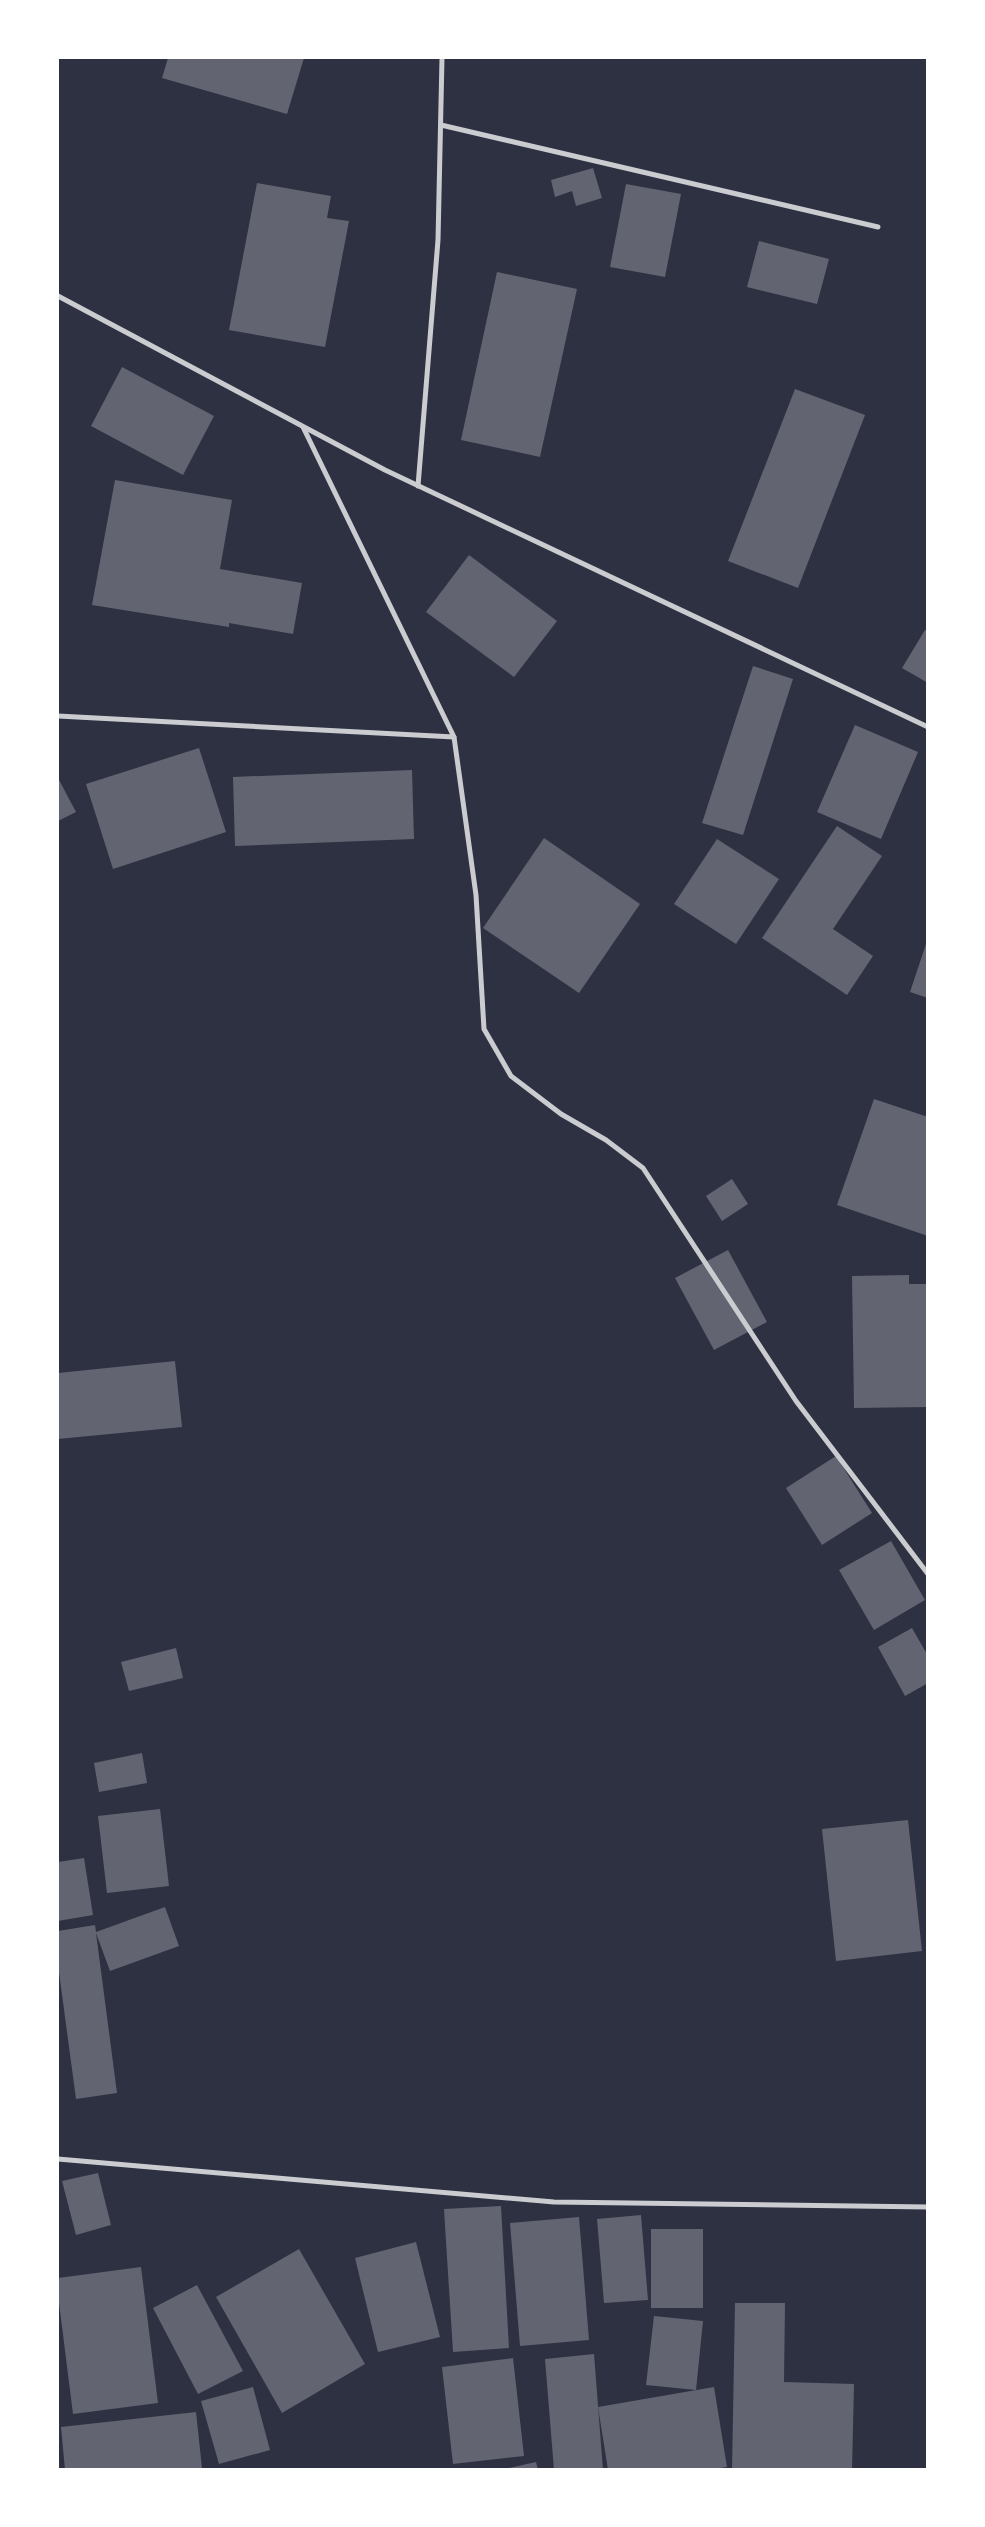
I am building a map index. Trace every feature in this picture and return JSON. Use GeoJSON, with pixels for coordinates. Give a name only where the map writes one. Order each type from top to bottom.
{"type":"FeatureCollection","features":[{"type":"Feature","properties":{"kind":"street"},"geometry":{"type":"LineString","coordinates":[[418,486],[438,240],[442,58]]}},
{"type":"Feature","properties":{"kind":"street"},"geometry":{"type":"LineString","coordinates":[[441,125],[878,227]]}},
{"type":"Feature","properties":{"kind":"street"},"geometry":{"type":"LineString","coordinates":[[58,296],[418,486],[928,727]]}},
{"type":"Feature","properties":{"kind":"street"},"geometry":{"type":"LineString","coordinates":[[303,427],[454,737],[476,895],[484,1030],[510,1076],[561,1114],[606,1140],[642,1168],[796,1401],[928,1574]]}},
{"type":"Feature","properties":{"kind":"street"},"geometry":{"type":"LineString","coordinates":[[58,716],[454,737]]}},
{"type":"Feature","properties":{"kind":"street"},"geometry":{"type":"LineString","coordinates":[[58,2159],[554,2202],[928,2207]]}},
{"type":"Feature","properties":{"kind":"building"},"geometry":{"type":"Polygon","coordinates":[[[168,58],[304,58],[287,114],[162,78],[168,58]]]}},
{"type":"Feature","properties":{"kind":"building"},"geometry":{"type":"Polygon","coordinates":[[[593,168],[602,198],[576,206],[572,191],[555,197],[551,180],[593,168]]]}},
{"type":"Feature","properties":{"kind":"building"},"geometry":{"type":"Polygon","coordinates":[[[257,183],[331,196],[327,218],[349,221],[325,347],[229,330],[257,183]]]}},
{"type":"Feature","properties":{"kind":"building"},"geometry":{"type":"Polygon","coordinates":[[[626,184],[681,194],[665,277],[610,267],[626,184]]]}},
{"type":"Feature","properties":{"kind":"building"},"geometry":{"type":"Polygon","coordinates":[[[759,241],[829,259],[817,304],[747,287],[759,241]]]}},
{"type":"Feature","properties":{"kind":"building"},"geometry":{"type":"Polygon","coordinates":[[[497,272],[577,289],[540,457],[461,440],[497,272]]]}},
{"type":"Feature","properties":{"kind":"building"},"geometry":{"type":"Polygon","coordinates":[[[122,367],[214,416],[183,475],[91,426],[122,367]]]}},
{"type":"Feature","properties":{"kind":"building"},"geometry":{"type":"Polygon","coordinates":[[[795,389],[865,415],[798,588],[728,561],[795,389]]]}},
{"type":"Feature","properties":{"kind":"building"},"geometry":{"type":"Polygon","coordinates":[[[115,480],[232,500],[220,569],[302,583],[293,634],[229,623],[229,627],[92,605],[115,480]]]}},
{"type":"Feature","properties":{"kind":"building"},"geometry":{"type":"Polygon","coordinates":[[[469,555],[557,621],[514,677],[426,612],[469,555]]]}},
{"type":"Feature","properties":{"kind":"building"},"geometry":{"type":"Polygon","coordinates":[[[925,630],[928,631],[928,683],[902,668],[925,630]]]}},
{"type":"Feature","properties":{"kind":"building"},"geometry":{"type":"Polygon","coordinates":[[[753,666],[793,679],[743,835],[702,823],[753,666]]]}},
{"type":"Feature","properties":{"kind":"building"},"geometry":{"type":"Polygon","coordinates":[[[855,725],[918,752],[881,839],[817,812],[855,725]]]}},
{"type":"Feature","properties":{"kind":"building"},"geometry":{"type":"Polygon","coordinates":[[[199,748],[226,832],[113,869],[86,784],[199,748]]]}},
{"type":"Feature","properties":{"kind":"building"},"geometry":{"type":"Polygon","coordinates":[[[412,770],[414,839],[235,846],[233,777],[412,770]]]}},
{"type":"Feature","properties":{"kind":"building"},"geometry":{"type":"Polygon","coordinates":[[[58,778],[76,812],[58,821],[58,778]]]}},
{"type":"Feature","properties":{"kind":"building"},"geometry":{"type":"Polygon","coordinates":[[[837,826],[882,856],[833,929],[873,956],[847,995],[762,938],[837,826]]]}},
{"type":"Feature","properties":{"kind":"building"},"geometry":{"type":"Polygon","coordinates":[[[544,838],[640,904],[579,993],[483,928],[544,838]]]}},
{"type":"Feature","properties":{"kind":"building"},"geometry":{"type":"Polygon","coordinates":[[[717,839],[779,879],[736,944],[674,904],[717,839]]]}},
{"type":"Feature","properties":{"kind":"building"},"geometry":{"type":"Polygon","coordinates":[[[928,941],[928,998],[910,992],[928,941]]]}},
{"type":"Feature","properties":{"kind":"building"},"geometry":{"type":"Polygon","coordinates":[[[874,1099],[928,1117],[928,1236],[837,1205],[874,1099]]]}},
{"type":"Feature","properties":{"kind":"building"},"geometry":{"type":"Polygon","coordinates":[[[732,1179],[748,1204],[722,1221],[706,1196],[732,1179]]]}},
{"type":"Feature","properties":{"kind":"building"},"geometry":{"type":"Polygon","coordinates":[[[728,1250],[767,1322],[714,1350],[675,1278],[728,1250]]]}},
{"type":"Feature","properties":{"kind":"building"},"geometry":{"type":"Polygon","coordinates":[[[909,1275],[909,1284],[928,1284],[928,1407],[854,1408],[852,1276],[909,1275]]]}},
{"type":"Feature","properties":{"kind":"building"},"geometry":{"type":"Polygon","coordinates":[[[175,1361],[182,1427],[58,1439],[58,1373],[175,1361]]]}},
{"type":"Feature","properties":{"kind":"building"},"geometry":{"type":"Polygon","coordinates":[[[836,1456],[872,1513],[822,1545],[786,1488],[836,1456]]]}},
{"type":"Feature","properties":{"kind":"building"},"geometry":{"type":"Polygon","coordinates":[[[891,1541],[925,1600],[874,1630],[839,1570],[891,1541]]]}},
{"type":"Feature","properties":{"kind":"building"},"geometry":{"type":"Polygon","coordinates":[[[912,1628],[928,1656],[928,1683],[905,1696],[878,1647],[912,1628]]]}},
{"type":"Feature","properties":{"kind":"building"},"geometry":{"type":"Polygon","coordinates":[[[176,1648],[183,1678],[129,1691],[121,1662],[176,1648]]]}},
{"type":"Feature","properties":{"kind":"building"},"geometry":{"type":"Polygon","coordinates":[[[142,1753],[147,1783],[99,1792],[94,1763],[142,1753]]]}},
{"type":"Feature","properties":{"kind":"building"},"geometry":{"type":"Polygon","coordinates":[[[160,1809],[169,1886],[107,1893],[98,1816],[160,1809]]]}},
{"type":"Feature","properties":{"kind":"building"},"geometry":{"type":"Polygon","coordinates":[[[908,1820],[922,1951],[836,1961],[822,1829],[908,1820]]]}},
{"type":"Feature","properties":{"kind":"building"},"geometry":{"type":"Polygon","coordinates":[[[84,1858],[93,1915],[58,1921],[58,1862],[84,1858]]]}},
{"type":"Feature","properties":{"kind":"building"},"geometry":{"type":"Polygon","coordinates":[[[165,1907],[179,1946],[110,1971],[96,1933],[117,2093],[76,2099],[58,1965],[58,1931],[95,1925],[96,1932],[165,1907]]]}},
{"type":"Feature","properties":{"kind":"building"},"geometry":{"type":"Polygon","coordinates":[[[98,2173],[111,2225],[76,2235],[62,2181],[98,2173]]]}},
{"type":"Feature","properties":{"kind":"building"},"geometry":{"type":"Polygon","coordinates":[[[501,2206],[509,2348],[453,2352],[444,2209],[501,2206]]]}},
{"type":"Feature","properties":{"kind":"building"},"geometry":{"type":"Polygon","coordinates":[[[641,2215],[648,2300],[604,2303],[597,2219],[641,2215]]]}},
{"type":"Feature","properties":{"kind":"building"},"geometry":{"type":"Polygon","coordinates":[[[579,2217],[589,2340],[520,2346],[510,2223],[579,2217]]]}},
{"type":"Feature","properties":{"kind":"building"},"geometry":{"type":"Polygon","coordinates":[[[651,2229],[703,2229],[703,2308],[651,2308],[651,2229]]]}},
{"type":"Feature","properties":{"kind":"building"},"geometry":{"type":"Polygon","coordinates":[[[416,2242],[440,2337],[378,2352],[355,2258],[416,2242]]]}},
{"type":"Feature","properties":{"kind":"building"},"geometry":{"type":"Polygon","coordinates":[[[299,2249],[365,2364],[282,2413],[216,2297],[299,2249]]]}},
{"type":"Feature","properties":{"kind":"building"},"geometry":{"type":"Polygon","coordinates":[[[141,2267],[158,2403],[73,2414],[58,2295],[58,2278],[141,2267]]]}},
{"type":"Feature","properties":{"kind":"building"},"geometry":{"type":"Polygon","coordinates":[[[197,2285],[243,2371],[198,2394],[153,2308],[197,2285]]]}},
{"type":"Feature","properties":{"kind":"building"},"geometry":{"type":"Polygon","coordinates":[[[735,2303],[785,2303],[784,2382],[854,2384],[852,2470],[732,2470],[735,2303]]]}},
{"type":"Feature","properties":{"kind":"building"},"geometry":{"type":"Polygon","coordinates":[[[654,2316],[703,2321],[696,2390],[646,2385],[654,2316]]]}},
{"type":"Feature","properties":{"kind":"building"},"geometry":{"type":"Polygon","coordinates":[[[594,2354],[603,2470],[554,2470],[545,2359],[594,2354]]]}},
{"type":"Feature","properties":{"kind":"building"},"geometry":{"type":"Polygon","coordinates":[[[513,2358],[524,2456],[453,2464],[442,2367],[513,2358]]]}},
{"type":"Feature","properties":{"kind":"building"},"geometry":{"type":"Polygon","coordinates":[[[253,2387],[270,2450],[219,2464],[201,2401],[253,2387]]]}},
{"type":"Feature","properties":{"kind":"building"},"geometry":{"type":"Polygon","coordinates":[[[714,2387],[727,2467],[707,2470],[608,2470],[598,2407],[714,2387]]]}},
{"type":"Feature","properties":{"kind":"building"},"geometry":{"type":"Polygon","coordinates":[[[196,2412],[202,2468],[65,2470],[61,2427],[196,2412]]]}},
{"type":"Feature","properties":{"kind":"building"},"geometry":{"type":"Polygon","coordinates":[[[536,2462],[538,2470],[505,2470],[505,2469],[536,2462]]]}}]}
